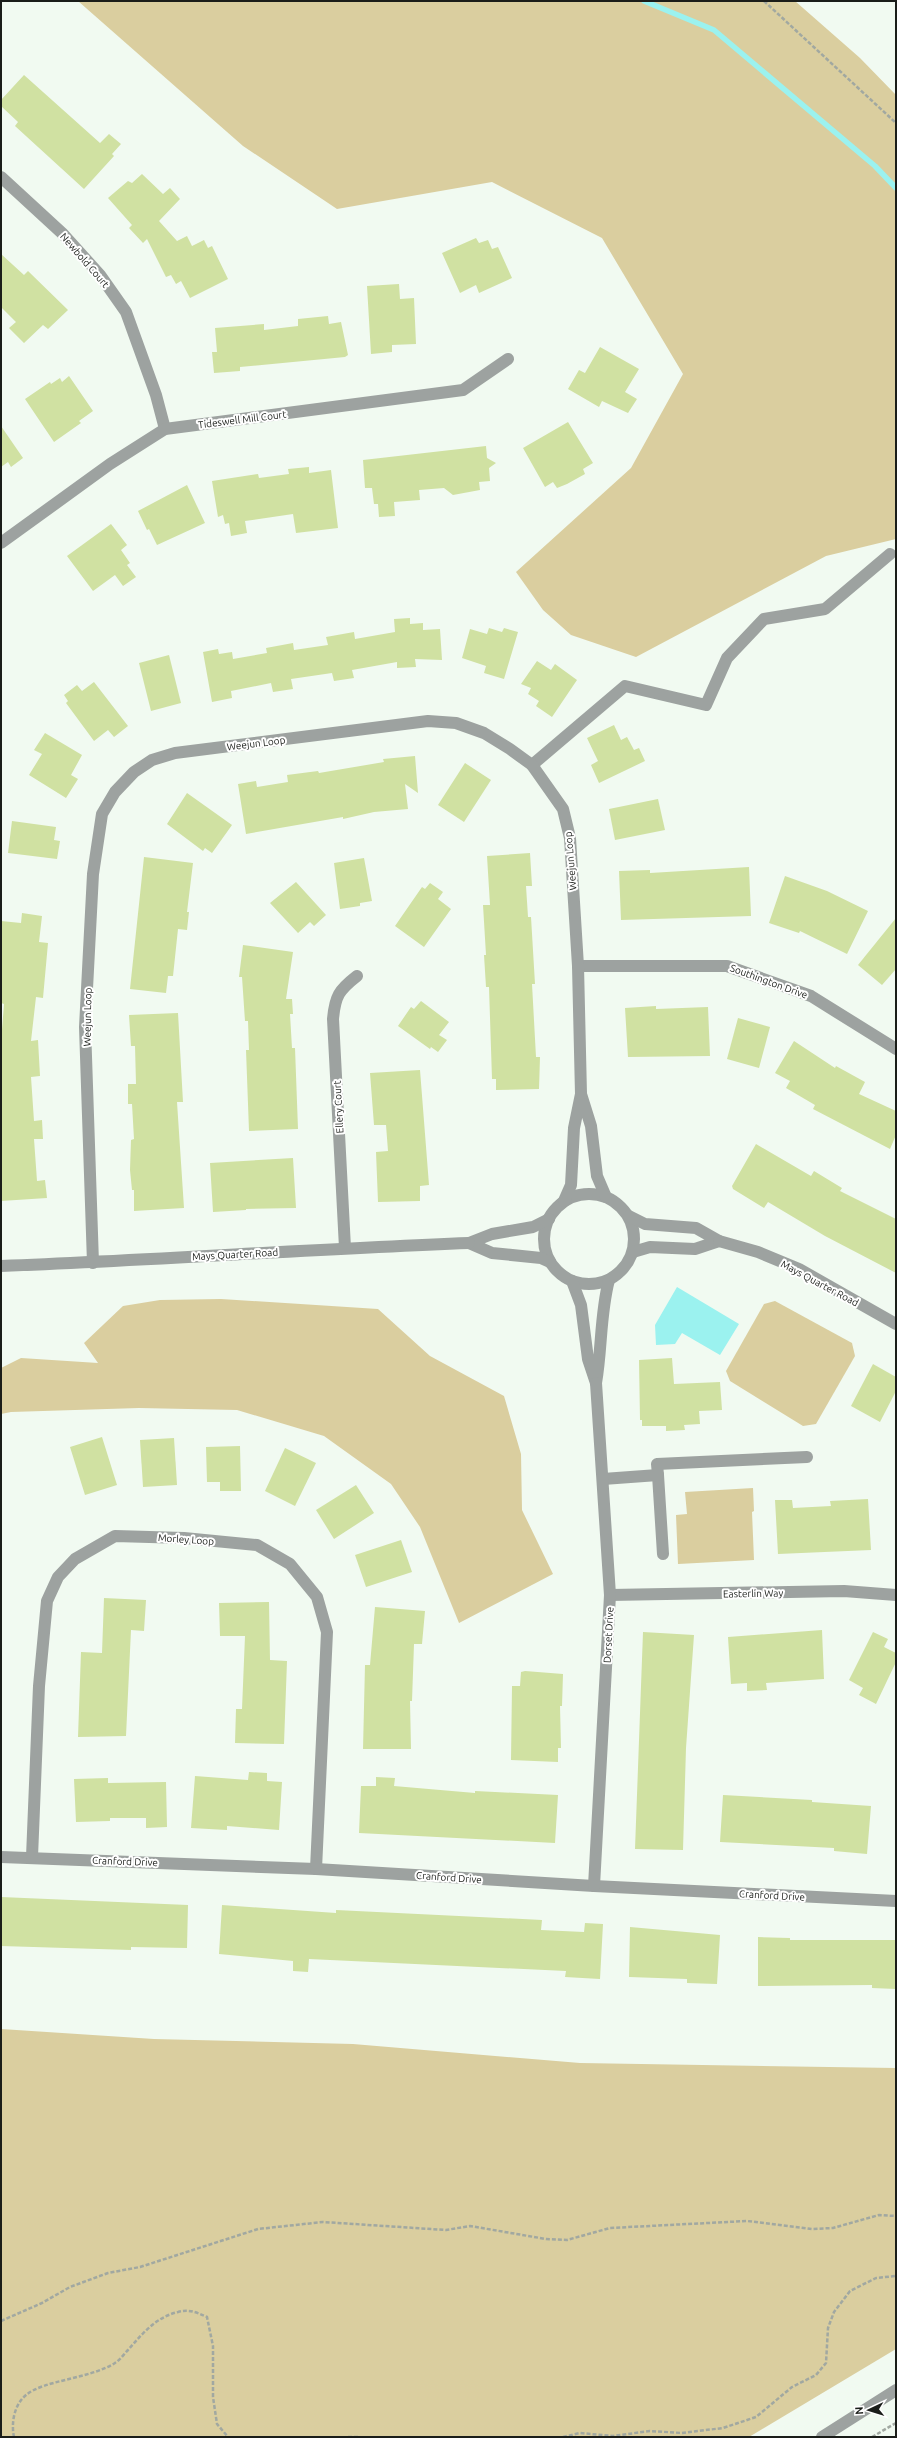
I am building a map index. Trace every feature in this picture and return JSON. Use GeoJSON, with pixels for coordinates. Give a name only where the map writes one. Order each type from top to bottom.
{"type":"FeatureCollection","features":[{"type":"Feature","properties":{"kind":"street","name":"Newbold Court"},"geometry":{"type":"LineString","coordinates":[[1,177],[69,240],[100,275],[126,312],[156,395],[165,429]]}},
{"type":"Feature","properties":{"kind":"street","name":"Tideswell Mill Court"},"geometry":{"type":"LineString","coordinates":[[1,543],[110,464],[165,429],[463,390],[508,359]]}},
{"type":"Feature","properties":{"kind":"street"},"geometry":{"type":"LineString","coordinates":[[532,765],[625,686],[706,704],[727,658],[764,619],[825,609],[890,554]]}},
{"type":"Feature","properties":{"kind":"street","name":"Weejun Loop"},"geometry":{"type":"LineString","coordinates":[[93,1263],[85,1027],[93,874],[102,814],[115,792],[134,772],[152,760],[175,753],[428,721],[456,723],[484,733],[532,765],[563,809],[570,838],[578,966],[581,1094],[574,1128],[571,1185],[564,1201]]}},
{"type":"Feature","properties":{"kind":"street","name":"Southington Drive"},"geometry":{"type":"LineString","coordinates":[[578,966],[727,966],[811,996],[896,1050]]}},
{"type":"Feature","properties":{"kind":"street","name":"Ellery Court"},"geometry":{"type":"LineString","coordinates":[[345,1248],[333,1019],[334,1000],[343,987],[357,976]]}},
{"type":"Feature","properties":{"kind":"street","name":"Weejun Loop"},"geometry":{"type":"LineString","coordinates":[[581,1094],[591,1126],[597,1176],[606,1197]]}},
{"type":"Feature","properties":{"kind":"street","name":"Mays Quarter Road"},"geometry":{"type":"LineString","coordinates":[[1,1266],[93,1263],[345,1248],[469,1243],[492,1234],[533,1228],[548,1219],[564,1201],[584,1194],[606,1197],[623,1208],[628,1216],[634,1234],[633,1252]]}},
{"type":"Feature","properties":{"kind":"street","name":"Mays Quarter Road"},"geometry":{"type":"LineString","coordinates":[[628,1216],[645,1224],[696,1228],[719,1242],[758,1252],[799,1269],[896,1324]]}},
{"type":"Feature","properties":{"kind":"street"},"geometry":{"type":"LineString","coordinates":[[548,1219],[544,1233],[545,1248],[550,1262],[559,1274],[572,1281],[597,1284],[609,1280],[619,1274],[633,1252],[650,1247],[694,1249],[719,1242]]}},
{"type":"Feature","properties":{"kind":"street","name":"Mays Quarter Road"},"geometry":{"type":"LineString","coordinates":[[469,1243],[492,1253],[540,1258],[550,1262]]}},
{"type":"Feature","properties":{"kind":"street","name":"Dorset Drive"},"geometry":{"type":"LineString","coordinates":[[596,1383],[600,1359],[603,1301],[609,1280]]}},
{"type":"Feature","properties":{"kind":"street","name":"Dorset Drive"},"geometry":{"type":"LineString","coordinates":[[572,1281],[581,1305],[588,1359],[596,1383],[604,1479],[610,1595],[594,1886]]}},
{"type":"Feature","properties":{"kind":"street"},"geometry":{"type":"LineString","coordinates":[[663,1554],[657,1464],[807,1457]]}},
{"type":"Feature","properties":{"kind":"street"},"geometry":{"type":"LineString","coordinates":[[604,1479],[658,1475]]}},
{"type":"Feature","properties":{"kind":"street","name":"Morley Loop"},"geometry":{"type":"LineString","coordinates":[[32,1857],[39,1686],[46,1601],[58,1577],[75,1559],[115,1536],[184,1538],[257,1545],[290,1564],[317,1597],[327,1632],[316,1869]]}},
{"type":"Feature","properties":{"kind":"street","name":"Easterlin Way"},"geometry":{"type":"LineString","coordinates":[[610,1595],[844,1591],[896,1595]]}},
{"type":"Feature","properties":{"kind":"street","name":"Cranford Drive"},"geometry":{"type":"LineString","coordinates":[[1,1857],[316,1869],[594,1886],[896,1901]]}},
{"type":"Feature","properties":{"kind":"street"},"geometry":{"type":"LineString","coordinates":[[822,2437],[896,2390]]}},
{"type":"Feature","properties":{"kind":"path"},"geometry":{"type":"LineString","coordinates":[[764,1],[896,123]]}},
{"type":"Feature","properties":{"kind":"path"},"geometry":{"type":"LineString","coordinates":[[1,2321],[42,2303],[70,2287],[108,2273],[140,2267],[265,2228],[323,2222],[446,2230],[470,2226],[546,2239],[567,2240],[610,2228],[747,2221],[812,2229],[833,2228],[879,2215],[896,2216]]}},
{"type":"Feature","properties":{"kind":"path"},"geometry":{"type":"LineString","coordinates":[[563,2437],[580,2433],[613,2436],[650,2431],[682,2433],[723,2428],[756,2417],[792,2387],[816,2375],[826,2363],[828,2328],[834,2312],[850,2291],[876,2278],[896,2276]]}},
{"type":"Feature","properties":{"kind":"path"},"geometry":{"type":"LineString","coordinates":[[14,2437],[12,2428],[16,2407],[26,2395],[40,2388],[89,2376],[116,2363],[153,2323],[177,2312],[192,2310],[206,2317],[213,2346],[213,2396],[218,2424],[228,2437]]}},
{"type":"Feature","properties":{"kind":"path"},"geometry":{"type":"LineString","coordinates":[[872,2437],[896,2423]]}},
{"type":"Feature","properties":{"kind":"path"},"geometry":{"type":"LineString","coordinates":[[348,2437],[358,2437]]}},
{"type":"Feature","properties":{"kind":"shaded area"},"geometry":{"type":"Polygon","coordinates":[[[78,1],[795,1],[860,58],[896,95],[896,539],[826,556],[636,657],[571,635],[543,610],[516,572],[631,468],[683,374],[602,238],[492,182],[337,209],[243,146],[78,1]]]}},
{"type":"Feature","properties":{"kind":"shaded area"},"geometry":{"type":"Polygon","coordinates":[[[221,1299],[378,1309],[430,1356],[504,1396],[521,1454],[522,1510],[553,1574],[459,1623],[420,1527],[391,1484],[324,1436],[237,1410],[139,1408],[11,1412],[1,1414],[1,1368],[21,1358],[98,1363],[84,1343],[123,1306],[160,1300],[221,1299]]]}},
{"type":"Feature","properties":{"kind":"shaded area"},"geometry":{"type":"Polygon","coordinates":[[[775,1301],[852,1343],[855,1356],[816,1424],[803,1426],[730,1381],[726,1371],[764,1304],[775,1301]]]}},
{"type":"Feature","properties":{"kind":"shaded area"},"geometry":{"type":"Polygon","coordinates":[[[753,1488],[754,1511],[752,1512],[754,1560],[678,1564],[676,1515],[687,1514],[685,1492],[753,1488]]]}},
{"type":"Feature","properties":{"kind":"shaded area"},"geometry":{"type":"Polygon","coordinates":[[[1,2029],[154,2039],[353,2044],[580,2063],[896,2068],[896,2349],[749,2437],[1,2437],[1,2029]]]}},
{"type":"Feature","properties":{"kind":"water"},"geometry":{"type":"Polygon","coordinates":[[[677,1287],[739,1324],[720,1355],[682,1333],[675,1344],[656,1345],[655,1325],[677,1287]]]}},
{"type":"Feature","properties":{"kind":"building"},"geometry":{"type":"Polygon","coordinates":[[[24,75],[100,143],[109,134],[121,144],[112,154],[114,156],[84,189],[15,126],[18,122],[1,106],[1,100],[24,75]]]}},
{"type":"Feature","properties":{"kind":"building"},"geometry":{"type":"Polygon","coordinates":[[[142,174],[163,194],[170,188],[180,199],[159,221],[177,241],[187,236],[192,246],[204,240],[208,248],[212,246],[228,279],[190,298],[181,281],[176,284],[171,275],[166,277],[147,239],[143,243],[129,228],[132,225],[108,198],[128,181],[132,183],[142,174]]]}},
{"type":"Feature","properties":{"kind":"building"},"geometry":{"type":"Polygon","coordinates":[[[476,238],[479,243],[488,240],[492,249],[498,247],[512,278],[479,293],[476,285],[460,293],[442,253],[476,238]]]}},
{"type":"Feature","properties":{"kind":"building"},"geometry":{"type":"Polygon","coordinates":[[[1,254],[24,275],[28,271],[68,310],[48,329],[43,325],[24,343],[9,328],[16,322],[1,307],[1,254]]]}},
{"type":"Feature","properties":{"kind":"building"},"geometry":{"type":"Polygon","coordinates":[[[399,284],[400,299],[414,298],[416,344],[392,345],[392,352],[371,354],[367,286],[399,284]]]}},
{"type":"Feature","properties":{"kind":"building"},"geometry":{"type":"Polygon","coordinates":[[[328,316],[329,324],[341,322],[348,355],[345,357],[240,367],[240,371],[214,373],[212,352],[217,352],[215,328],[264,324],[264,330],[298,326],[298,319],[328,316]]]}},
{"type":"Feature","properties":{"kind":"building"},"geometry":{"type":"Polygon","coordinates":[[[600,347],[639,369],[625,392],[637,399],[628,413],[602,401],[599,407],[568,389],[579,370],[585,373],[600,347]]]}},
{"type":"Feature","properties":{"kind":"building"},"geometry":{"type":"Polygon","coordinates":[[[69,376],[93,411],[79,421],[81,423],[54,442],[25,399],[50,382],[51,384],[60,378],[62,382],[69,376]]]}},
{"type":"Feature","properties":{"kind":"building"},"geometry":{"type":"Polygon","coordinates":[[[568,422],[593,463],[583,469],[585,474],[567,484],[557,488],[553,482],[545,487],[523,448],[568,422]]]}},
{"type":"Feature","properties":{"kind":"building"},"geometry":{"type":"Polygon","coordinates":[[[1,426],[23,458],[11,467],[8,462],[1,467],[1,426]]]}},
{"type":"Feature","properties":{"kind":"building"},"geometry":{"type":"Polygon","coordinates":[[[486,446],[487,458],[496,463],[489,468],[490,481],[479,482],[480,490],[453,495],[444,488],[419,490],[420,500],[394,502],[395,516],[379,517],[378,504],[374,504],[372,488],[365,488],[363,460],[486,446]]]}},
{"type":"Feature","properties":{"kind":"building"},"geometry":{"type":"Polygon","coordinates":[[[309,467],[309,473],[331,470],[338,528],[296,533],[293,514],[245,521],[247,533],[231,536],[229,523],[225,524],[223,515],[218,517],[212,481],[258,474],[259,478],[289,474],[288,469],[309,467]]]}},
{"type":"Feature","properties":{"kind":"building"},"geometry":{"type":"Polygon","coordinates":[[[187,485],[205,523],[157,545],[149,529],[147,530],[138,511],[187,485]]]}},
{"type":"Feature","properties":{"kind":"building"},"geometry":{"type":"Polygon","coordinates":[[[111,524],[127,545],[121,550],[130,563],[127,565],[136,577],[123,586],[115,575],[93,591],[67,556],[111,524]]]}},
{"type":"Feature","properties":{"kind":"building"},"geometry":{"type":"Polygon","coordinates":[[[410,618],[410,624],[423,623],[423,630],[440,629],[442,660],[415,659],[416,667],[397,668],[397,662],[352,670],[354,678],[334,681],[332,673],[291,679],[293,689],[273,692],[271,683],[231,691],[232,698],[212,702],[203,652],[218,649],[219,654],[232,652],[233,659],[267,653],[266,648],[293,643],[294,650],[328,645],[326,637],[354,632],[355,639],[395,632],[394,619],[410,618]]]}},
{"type":"Feature","properties":{"kind":"building"},"geometry":{"type":"Polygon","coordinates":[[[489,628],[502,632],[504,628],[518,632],[504,679],[484,673],[486,666],[462,658],[470,629],[487,634],[489,628]]]}},
{"type":"Feature","properties":{"kind":"building"},"geometry":{"type":"Polygon","coordinates":[[[169,655],[181,703],[151,711],[139,663],[169,655]]]}},
{"type":"Feature","properties":{"kind":"building"},"geometry":{"type":"Polygon","coordinates":[[[537,661],[551,670],[555,664],[577,680],[552,717],[536,706],[539,701],[528,694],[531,688],[521,684],[537,661]]]}},
{"type":"Feature","properties":{"kind":"building"},"geometry":{"type":"Polygon","coordinates":[[[94,682],[128,726],[114,737],[108,730],[94,741],[66,703],[68,701],[64,695],[77,685],[82,691],[94,682]]]}},
{"type":"Feature","properties":{"kind":"building"},"geometry":{"type":"Polygon","coordinates":[[[614,725],[621,740],[627,737],[634,750],[639,748],[645,761],[599,783],[591,765],[598,761],[587,738],[614,725]]]}},
{"type":"Feature","properties":{"kind":"building"},"geometry":{"type":"Polygon","coordinates":[[[45,733],[82,755],[71,775],[78,779],[66,798],[29,775],[42,754],[34,750],[45,733]]]}},
{"type":"Feature","properties":{"kind":"building"},"geometry":{"type":"Polygon","coordinates":[[[415,756],[418,793],[405,784],[408,809],[374,812],[343,819],[343,817],[246,834],[238,784],[256,781],[257,787],[288,782],[287,775],[318,771],[319,773],[384,762],[383,759],[415,756]]]}},
{"type":"Feature","properties":{"kind":"building"},"geometry":{"type":"Polygon","coordinates":[[[465,763],[491,780],[464,822],[438,805],[465,763]]]}},
{"type":"Feature","properties":{"kind":"building"},"geometry":{"type":"Polygon","coordinates":[[[187,793],[232,825],[212,853],[205,848],[203,851],[167,824],[187,793]]]}},
{"type":"Feature","properties":{"kind":"building"},"geometry":{"type":"Polygon","coordinates":[[[658,799],[665,830],[615,840],[609,809],[658,799]]]}},
{"type":"Feature","properties":{"kind":"building"},"geometry":{"type":"Polygon","coordinates":[[[12,821],[56,827],[54,840],[60,841],[57,859],[8,853],[12,821]]]}},
{"type":"Feature","properties":{"kind":"building"},"geometry":{"type":"Polygon","coordinates":[[[530,853],[532,886],[526,886],[528,917],[531,917],[535,984],[532,984],[536,1057],[540,1057],[539,1089],[496,1090],[496,1079],[492,1079],[489,987],[486,987],[484,955],[486,955],[483,905],[490,905],[487,856],[530,853]]]}},
{"type":"Feature","properties":{"kind":"building"},"geometry":{"type":"Polygon","coordinates":[[[144,857],[193,863],[187,912],[189,912],[187,930],[178,929],[173,976],[168,976],[166,993],[130,989],[144,857]]]}},
{"type":"Feature","properties":{"kind":"building"},"geometry":{"type":"Polygon","coordinates":[[[364,858],[372,901],[360,903],[360,906],[340,909],[334,863],[364,858]]]}},
{"type":"Feature","properties":{"kind":"building"},"geometry":{"type":"Polygon","coordinates":[[[749,867],[751,916],[621,920],[619,871],[650,870],[650,873],[749,867]]]}},
{"type":"Feature","properties":{"kind":"building"},"geometry":{"type":"Polygon","coordinates":[[[785,876],[827,891],[868,911],[847,954],[800,931],[799,933],[769,923],[785,876]]]}},
{"type":"Feature","properties":{"kind":"building"},"geometry":{"type":"Polygon","coordinates":[[[296,882],[326,915],[314,926],[310,922],[298,933],[270,903],[296,882]]]}},
{"type":"Feature","properties":{"kind":"building"},"geometry":{"type":"Polygon","coordinates":[[[430,883],[443,892],[438,899],[451,909],[424,947],[395,926],[422,887],[425,889],[430,883]]]}},
{"type":"Feature","properties":{"kind":"building"},"geometry":{"type":"Polygon","coordinates":[[[22,913],[42,916],[39,942],[48,943],[43,998],[36,997],[31,1041],[38,1040],[40,1076],[31,1077],[34,1121],[42,1120],[43,1139],[34,1139],[37,1181],[45,1180],[47,1198],[1,1201],[1,1042],[4,1004],[1,1003],[1,921],[21,923],[22,913]]]}},
{"type":"Feature","properties":{"kind":"building"},"geometry":{"type":"Polygon","coordinates":[[[896,918],[896,969],[882,985],[858,965],[896,918]]]}},
{"type":"Feature","properties":{"kind":"building"},"geometry":{"type":"Polygon","coordinates":[[[243,945],[293,952],[286,999],[292,999],[293,1014],[290,1014],[292,1048],[295,1048],[298,1129],[249,1131],[246,1050],[249,1050],[248,1021],[245,1021],[242,977],[239,977],[243,945]]]}},
{"type":"Feature","properties":{"kind":"building"},"geometry":{"type":"Polygon","coordinates":[[[421,1001],[449,1022],[439,1035],[447,1040],[438,1052],[431,1047],[430,1049],[398,1026],[411,1007],[414,1009],[421,1001]]]}},
{"type":"Feature","properties":{"kind":"building"},"geometry":{"type":"Polygon","coordinates":[[[656,1006],[656,1009],[708,1007],[710,1056],[628,1057],[625,1008],[656,1006]]]}},
{"type":"Feature","properties":{"kind":"building"},"geometry":{"type":"Polygon","coordinates":[[[178,1013],[183,1102],[177,1102],[184,1208],[134,1211],[134,1190],[132,1190],[130,1170],[131,1140],[134,1139],[132,1104],[128,1104],[128,1084],[136,1084],[135,1046],[131,1046],[129,1015],[178,1013]]]}},
{"type":"Feature","properties":{"kind":"building"},"geometry":{"type":"Polygon","coordinates":[[[738,1018],[770,1027],[759,1068],[727,1059],[738,1018]]]}},
{"type":"Feature","properties":{"kind":"building"},"geometry":{"type":"Polygon","coordinates":[[[794,1041],[835,1068],[836,1066],[865,1082],[859,1094],[896,1111],[896,1135],[890,1149],[813,1109],[815,1105],[786,1088],[790,1081],[775,1073],[794,1041]]]}},
{"type":"Feature","properties":{"kind":"building"},"geometry":{"type":"Polygon","coordinates":[[[420,1070],[429,1185],[420,1186],[420,1201],[378,1202],[376,1152],[388,1151],[386,1125],[374,1125],[370,1073],[420,1070]]]}},
{"type":"Feature","properties":{"kind":"building"},"geometry":{"type":"Polygon","coordinates":[[[756,1144],[811,1176],[814,1171],[842,1188],[840,1191],[896,1219],[896,1273],[825,1236],[768,1202],[764,1208],[733,1189],[732,1186],[756,1144]]]}},
{"type":"Feature","properties":{"kind":"building"},"geometry":{"type":"Polygon","coordinates":[[[293,1158],[296,1208],[246,1209],[213,1212],[210,1163],[293,1158]]]}},
{"type":"Feature","properties":{"kind":"building"},"geometry":{"type":"Polygon","coordinates":[[[672,1358],[674,1384],[720,1382],[722,1410],[699,1411],[700,1424],[684,1425],[685,1430],[666,1431],[666,1426],[642,1426],[642,1420],[640,1420],[639,1360],[672,1358]]]}},
{"type":"Feature","properties":{"kind":"building"},"geometry":{"type":"Polygon","coordinates":[[[873,1364],[896,1377],[896,1391],[880,1422],[851,1406],[873,1364]]]}},
{"type":"Feature","properties":{"kind":"building"},"geometry":{"type":"Polygon","coordinates":[[[102,1437],[117,1485],[85,1495],[70,1447],[102,1437]]]}},
{"type":"Feature","properties":{"kind":"building"},"geometry":{"type":"Polygon","coordinates":[[[174,1438],[177,1485],[143,1487],[140,1440],[174,1438]]]}},
{"type":"Feature","properties":{"kind":"building"},"geometry":{"type":"Polygon","coordinates":[[[240,1446],[241,1491],[220,1491],[220,1482],[207,1482],[206,1447],[240,1446]]]}},
{"type":"Feature","properties":{"kind":"building"},"geometry":{"type":"Polygon","coordinates":[[[285,1448],[316,1463],[295,1506],[265,1491],[285,1448]]]}},
{"type":"Feature","properties":{"kind":"building"},"geometry":{"type":"Polygon","coordinates":[[[356,1485],[374,1513],[334,1539],[316,1510],[356,1485]]]}},
{"type":"Feature","properties":{"kind":"building"},"geometry":{"type":"Polygon","coordinates":[[[868,1499],[871,1550],[778,1554],[775,1500],[792,1500],[793,1508],[831,1506],[830,1501],[868,1499]]]}},
{"type":"Feature","properties":{"kind":"building"},"geometry":{"type":"Polygon","coordinates":[[[401,1540],[412,1572],[366,1587],[355,1555],[401,1540]]]}},
{"type":"Feature","properties":{"kind":"building"},"geometry":{"type":"Polygon","coordinates":[[[104,1598],[146,1600],[144,1631],[131,1630],[126,1736],[78,1737],[81,1652],[102,1653],[104,1598]]]}},
{"type":"Feature","properties":{"kind":"building"},"geometry":{"type":"Polygon","coordinates":[[[269,1602],[270,1660],[287,1661],[284,1744],[235,1743],[236,1709],[242,1709],[245,1636],[220,1636],[219,1603],[269,1602]]]}},
{"type":"Feature","properties":{"kind":"building"},"geometry":{"type":"Polygon","coordinates":[[[375,1607],[425,1611],[422,1644],[414,1644],[412,1701],[410,1701],[411,1749],[363,1749],[365,1665],[370,1665],[375,1607]]]}},
{"type":"Feature","properties":{"kind":"building"},"geometry":{"type":"Polygon","coordinates":[[[822,1630],[824,1679],[766,1683],[767,1690],[747,1691],[747,1683],[731,1684],[728,1637],[822,1630]]]}},
{"type":"Feature","properties":{"kind":"building"},"geometry":{"type":"Polygon","coordinates":[[[643,1632],[694,1635],[686,1748],[683,1850],[635,1849],[643,1632]]]}},
{"type":"Feature","properties":{"kind":"building"},"geometry":{"type":"Polygon","coordinates":[[[873,1632],[888,1639],[884,1647],[896,1653],[896,1662],[876,1704],[859,1695],[863,1688],[849,1680],[873,1632]]]}},
{"type":"Feature","properties":{"kind":"building"},"geometry":{"type":"Polygon","coordinates":[[[521,1672],[563,1674],[562,1706],[560,1706],[561,1748],[558,1748],[558,1762],[511,1760],[512,1686],[520,1686],[521,1672]]]}},
{"type":"Feature","properties":{"kind":"building"},"geometry":{"type":"Polygon","coordinates":[[[249,1772],[267,1773],[267,1781],[282,1782],[279,1830],[227,1826],[227,1830],[191,1828],[195,1776],[248,1780],[249,1772]]]}},
{"type":"Feature","properties":{"kind":"building"},"geometry":{"type":"Polygon","coordinates":[[[376,1777],[395,1778],[394,1786],[475,1793],[475,1791],[558,1795],[555,1843],[359,1833],[361,1786],[376,1786],[376,1777]]]}},
{"type":"Feature","properties":{"kind":"building"},"geometry":{"type":"Polygon","coordinates":[[[108,1778],[108,1783],[166,1782],[167,1827],[146,1828],[146,1818],[110,1818],[110,1821],[76,1822],[74,1779],[108,1778]]]}},
{"type":"Feature","properties":{"kind":"building"},"geometry":{"type":"Polygon","coordinates":[[[723,1795],[812,1800],[812,1802],[871,1806],[867,1854],[834,1851],[834,1848],[720,1842],[723,1795]]]}},
{"type":"Feature","properties":{"kind":"building"},"geometry":{"type":"Polygon","coordinates":[[[1,1897],[188,1905],[187,1948],[131,1947],[131,1950],[1,1946],[1,1897]]]}},
{"type":"Feature","properties":{"kind":"building"},"geometry":{"type":"Polygon","coordinates":[[[222,1905],[336,1913],[336,1910],[542,1920],[541,1930],[584,1932],[585,1923],[603,1924],[600,1979],[565,1977],[566,1971],[309,1959],[308,1972],[293,1971],[293,1961],[219,1954],[222,1905]]]}},
{"type":"Feature","properties":{"kind":"building"},"geometry":{"type":"Polygon","coordinates":[[[630,1927],[720,1935],[717,1984],[687,1983],[687,1979],[629,1977],[630,1927]]]}},
{"type":"Feature","properties":{"kind":"building"},"geometry":{"type":"Polygon","coordinates":[[[758,1937],[790,1938],[790,1940],[896,1940],[896,1989],[872,1988],[872,1985],[758,1986],[758,1937]]]}},
{"type":"Feature","properties":{"kind":"waterway"},"geometry":{"type":"LineString","coordinates":[[644,1],[714,30],[875,166],[896,188]]}}]}
